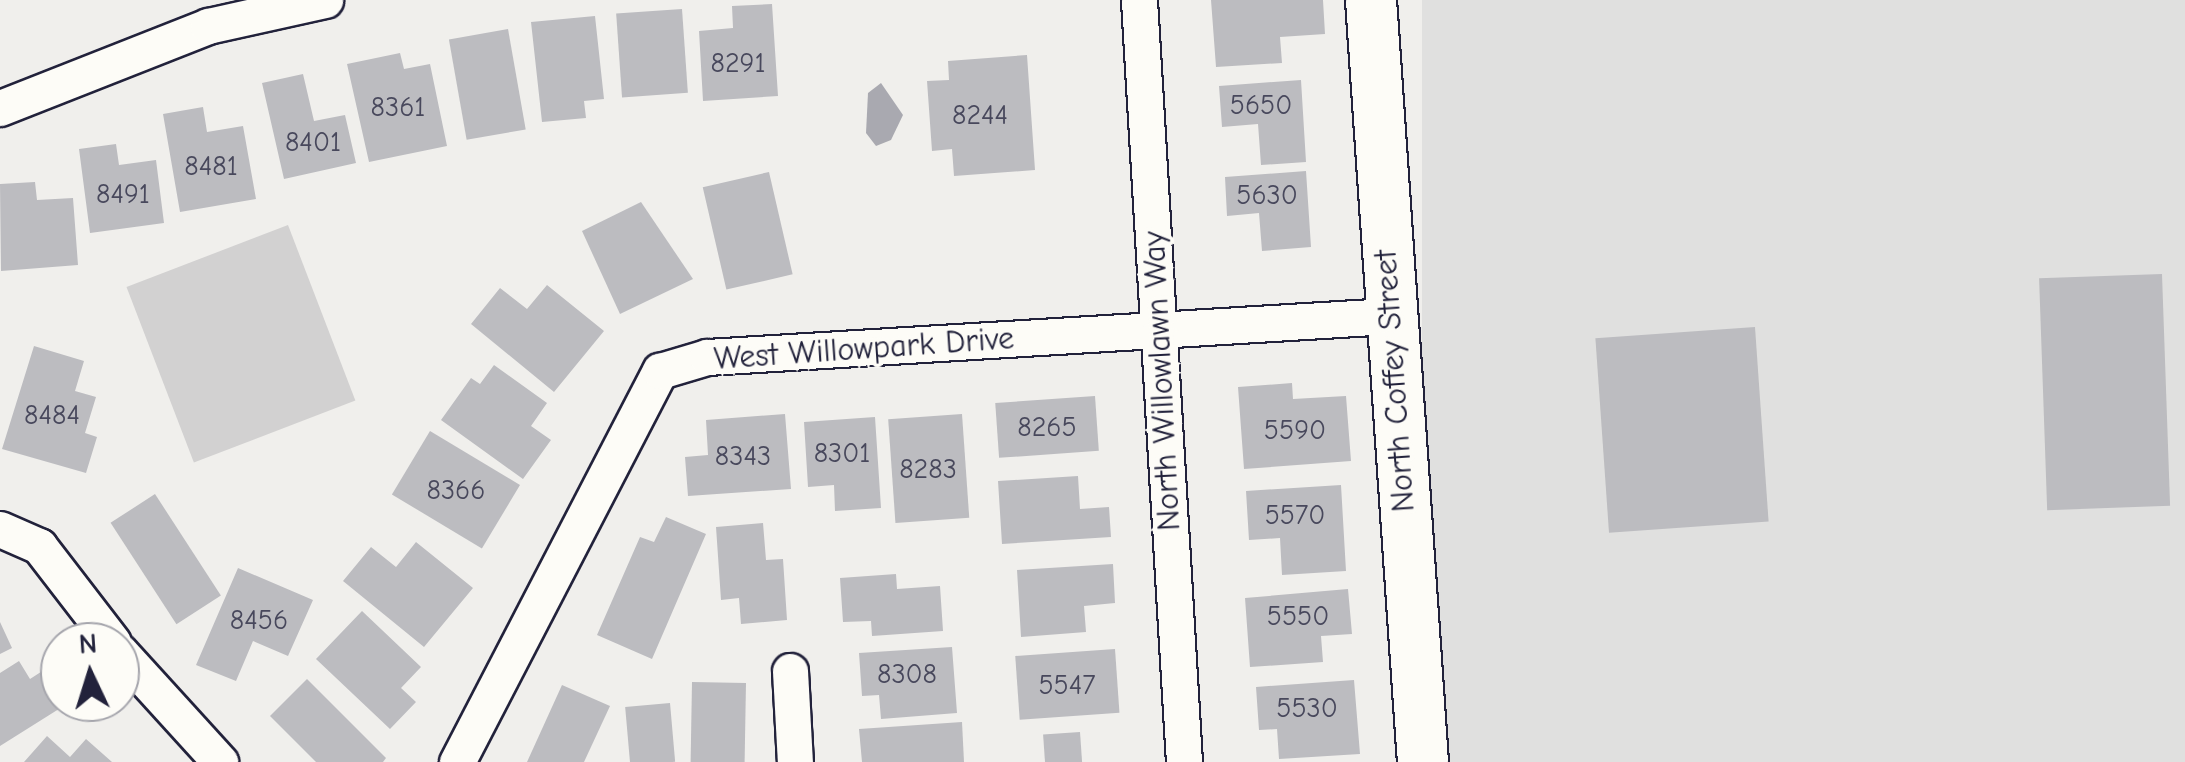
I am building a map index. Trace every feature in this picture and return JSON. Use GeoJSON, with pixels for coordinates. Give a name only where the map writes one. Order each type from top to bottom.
{"type":"FeatureCollection","features":[{"type":"Feature","properties":{"kind":"street"},"geometry":{"type":"LineString","coordinates":[[0,108],[205,13],[325,0]]}},
{"type":"Feature","properties":{"kind":"street","name":"North Willowlawn Way"},"geometry":{"type":"LineString","coordinates":[[1139,0],[1184,762]]}},
{"type":"Feature","properties":{"kind":"street","name":"North Coffey Street"},"geometry":{"type":"LineString","coordinates":[[1370,0],[1422,762]]}},
{"type":"Feature","properties":{"kind":"street","name":"West Willowpark Drive"},"geometry":{"type":"LineString","coordinates":[[457,762],[660,371],[707,357],[1390,316]]}},
{"type":"Feature","properties":{"kind":"street"},"geometry":{"type":"LineString","coordinates":[[0,530],[39,546],[97,622]]}},
{"type":"Feature","properties":{"kind":"street"},"geometry":{"type":"LineString","coordinates":[[790,671],[794,762]]}},
{"type":"Feature","properties":{"kind":"street"},"geometry":{"type":"LineString","coordinates":[[140,674],[220,762]]}},
{"type":"Feature","properties":{"kind":"shaded area"},"geometry":{"type":"Polygon","coordinates":[[[1422,0],[2185,0],[2185,762],[1422,762],[1422,0]]]}},
{"type":"Feature","properties":{"kind":"shaded area"},"geometry":{"type":"Polygon","coordinates":[[[881,83],[903,115],[891,140],[876,146],[866,133],[868,93],[881,83]]]}},
{"type":"Feature","properties":{"kind":"shaded area"},"geometry":{"type":"Polygon","coordinates":[[[288,225],[355,401],[194,463],[126,287],[288,225]]]}},
{"type":"Feature","properties":{"kind":"building"},"geometry":{"type":"Polygon","coordinates":[[[1211,0],[1323,0],[1325,34],[1280,37],[1282,63],[1216,67],[1211,0]]]}},
{"type":"Feature","properties":{"kind":"building"},"geometry":{"type":"Polygon","coordinates":[[[772,4],[778,96],[703,101],[699,31],[733,28],[732,6],[772,4]]]}},
{"type":"Feature","properties":{"kind":"building"},"geometry":{"type":"Polygon","coordinates":[[[682,9],[688,93],[622,97],[616,14],[682,9]]]}},
{"type":"Feature","properties":{"kind":"building"},"geometry":{"type":"Polygon","coordinates":[[[595,16],[604,99],[584,101],[586,118],[542,122],[531,22],[595,16]]]}},
{"type":"Feature","properties":{"kind":"building"},"geometry":{"type":"Polygon","coordinates":[[[508,29],[526,129],[467,140],[449,39],[508,29]]]}},
{"type":"Feature","properties":{"kind":"building"},"geometry":{"type":"Polygon","coordinates":[[[400,53],[404,69],[430,64],[447,146],[369,162],[347,64],[400,53]]]}},
{"type":"Feature","properties":{"kind":"building"},"geometry":{"type":"Polygon","coordinates":[[[1027,55],[1035,170],[954,176],[952,149],[932,151],[927,81],[949,80],[948,61],[1027,55]]]}},
{"type":"Feature","properties":{"kind":"building"},"geometry":{"type":"Polygon","coordinates":[[[303,74],[314,121],[345,115],[356,163],[284,179],[262,83],[303,74]]]}},
{"type":"Feature","properties":{"kind":"building"},"geometry":{"type":"Polygon","coordinates":[[[1301,80],[1306,162],[1261,165],[1258,124],[1222,127],[1219,86],[1301,80]]]}},
{"type":"Feature","properties":{"kind":"building"},"geometry":{"type":"Polygon","coordinates":[[[203,107],[207,132],[243,126],[256,199],[180,212],[163,114],[203,107]]]}},
{"type":"Feature","properties":{"kind":"building"},"geometry":{"type":"Polygon","coordinates":[[[116,144],[119,165],[156,160],[164,223],[90,233],[79,149],[116,144]]]}},
{"type":"Feature","properties":{"kind":"building"},"geometry":{"type":"Polygon","coordinates":[[[1306,171],[1311,247],[1262,251],[1259,213],[1227,216],[1225,177],[1306,171]]]}},
{"type":"Feature","properties":{"kind":"building"},"geometry":{"type":"Polygon","coordinates":[[[769,172],[793,274],[726,290],[703,187],[769,172]]]}},
{"type":"Feature","properties":{"kind":"building"},"geometry":{"type":"Polygon","coordinates":[[[35,182],[37,200],[73,198],[78,265],[1,271],[0,184],[35,182]]]}},
{"type":"Feature","properties":{"kind":"building"},"geometry":{"type":"Polygon","coordinates":[[[641,202],[693,279],[620,314],[582,231],[641,202]]]}},
{"type":"Feature","properties":{"kind":"building"},"geometry":{"type":"Polygon","coordinates":[[[2162,274],[2170,506],[2047,510],[2039,278],[2162,274]]]}},
{"type":"Feature","properties":{"kind":"building"},"geometry":{"type":"Polygon","coordinates":[[[547,285],[604,331],[554,392],[471,324],[500,288],[527,309],[547,285]]]}},
{"type":"Feature","properties":{"kind":"building"},"geometry":{"type":"Polygon","coordinates":[[[1755,327],[1769,522],[1609,533],[1595,338],[1755,327]]]}},
{"type":"Feature","properties":{"kind":"building"},"geometry":{"type":"Polygon","coordinates":[[[34,346],[84,361],[75,391],[96,397],[85,433],[97,437],[86,473],[2,449],[34,346]]]}},
{"type":"Feature","properties":{"kind":"building"},"geometry":{"type":"Polygon","coordinates":[[[494,365],[547,403],[531,426],[551,440],[523,479],[441,420],[471,378],[480,384],[494,365]]]}},
{"type":"Feature","properties":{"kind":"building"},"geometry":{"type":"Polygon","coordinates":[[[1292,383],[1293,399],[1346,396],[1351,461],[1244,469],[1238,387],[1292,383]]]}},
{"type":"Feature","properties":{"kind":"building"},"geometry":{"type":"Polygon","coordinates":[[[1095,396],[1099,451],[999,458],[995,403],[1095,396]]]}},
{"type":"Feature","properties":{"kind":"building"},"geometry":{"type":"Polygon","coordinates":[[[785,414],[791,489],[688,496],[685,457],[708,455],[706,420],[785,414]]]}},
{"type":"Feature","properties":{"kind":"building"},"geometry":{"type":"Polygon","coordinates":[[[962,414],[969,518],[895,523],[888,419],[962,414]]]}},
{"type":"Feature","properties":{"kind":"building"},"geometry":{"type":"Polygon","coordinates":[[[875,417],[881,508],[835,511],[834,485],[808,487],[804,422],[875,417]]]}},
{"type":"Feature","properties":{"kind":"building"},"geometry":{"type":"Polygon","coordinates":[[[430,431],[520,485],[482,549],[392,494],[430,431]]]}},
{"type":"Feature","properties":{"kind":"building"},"geometry":{"type":"Polygon","coordinates":[[[1078,476],[1080,509],[1109,507],[1111,537],[1002,544],[998,481],[1078,476]]]}},
{"type":"Feature","properties":{"kind":"building"},"geometry":{"type":"Polygon","coordinates":[[[1341,485],[1346,571],[1282,575],[1280,538],[1249,540],[1246,491],[1341,485]]]}},
{"type":"Feature","properties":{"kind":"building"},"geometry":{"type":"Polygon","coordinates":[[[155,494],[221,595],[176,624],[111,523],[155,494]]]}},
{"type":"Feature","properties":{"kind":"building"},"geometry":{"type":"Polygon","coordinates":[[[666,517],[706,534],[652,659],[597,635],[640,537],[654,542],[666,517]]]}},
{"type":"Feature","properties":{"kind":"building"},"geometry":{"type":"Polygon","coordinates":[[[763,523],[766,560],[783,559],[787,620],[741,624],[739,598],[721,600],[716,527],[763,523]]]}},
{"type":"Feature","properties":{"kind":"building"},"geometry":{"type":"Polygon","coordinates":[[[416,542],[473,588],[424,647],[343,581],[371,547],[396,567],[416,542]]]}},
{"type":"Feature","properties":{"kind":"building"},"geometry":{"type":"Polygon","coordinates":[[[1113,564],[1115,603],[1084,606],[1086,632],[1021,637],[1017,570],[1113,564]]]}},
{"type":"Feature","properties":{"kind":"building"},"geometry":{"type":"Polygon","coordinates":[[[238,568],[313,600],[288,656],[253,641],[236,681],[196,665],[238,568]]]}},
{"type":"Feature","properties":{"kind":"building"},"geometry":{"type":"Polygon","coordinates":[[[896,574],[897,589],[940,586],[943,631],[872,636],[871,621],[843,622],[840,578],[896,574]]]}},
{"type":"Feature","properties":{"kind":"building"},"geometry":{"type":"Polygon","coordinates":[[[1348,589],[1352,634],[1321,636],[1323,662],[1250,667],[1245,598],[1348,589]]]}},
{"type":"Feature","properties":{"kind":"building"},"geometry":{"type":"Polygon","coordinates":[[[362,611],[421,667],[401,688],[416,702],[390,729],[316,659],[362,611]]]}},
{"type":"Feature","properties":{"kind":"building"},"geometry":{"type":"Polygon","coordinates":[[[0,622],[12,648],[0,654],[0,622]]]}},
{"type":"Feature","properties":{"kind":"building"},"geometry":{"type":"Polygon","coordinates":[[[952,647],[957,713],[881,719],[879,695],[862,696],[859,653],[952,647]]]}},
{"type":"Feature","properties":{"kind":"building"},"geometry":{"type":"Polygon","coordinates":[[[1115,649],[1119,713],[1020,720],[1015,656],[1115,649]]]}},
{"type":"Feature","properties":{"kind":"building"},"geometry":{"type":"Polygon","coordinates":[[[19,661],[30,679],[40,673],[40,721],[0,746],[0,673],[19,661]]]}},
{"type":"Feature","properties":{"kind":"building"},"geometry":{"type":"Polygon","coordinates":[[[307,679],[386,758],[383,762],[316,762],[270,716],[307,679]]]}},
{"type":"Feature","properties":{"kind":"building"},"geometry":{"type":"Polygon","coordinates":[[[1354,680],[1360,754],[1279,759],[1277,729],[1259,730],[1256,687],[1354,680]]]}},
{"type":"Feature","properties":{"kind":"building"},"geometry":{"type":"Polygon","coordinates":[[[692,682],[746,683],[745,762],[691,762],[692,682]]]}},
{"type":"Feature","properties":{"kind":"building"},"geometry":{"type":"Polygon","coordinates":[[[562,685],[610,706],[584,762],[527,762],[562,685]]]}},
{"type":"Feature","properties":{"kind":"building"},"geometry":{"type":"Polygon","coordinates":[[[670,703],[675,762],[630,762],[625,707],[670,703]]]}},
{"type":"Feature","properties":{"kind":"building"},"geometry":{"type":"Polygon","coordinates":[[[962,722],[964,762],[862,762],[859,729],[962,722]]]}},
{"type":"Feature","properties":{"kind":"building"},"geometry":{"type":"Polygon","coordinates":[[[1080,732],[1082,762],[1045,762],[1043,735],[1080,732]]]}},
{"type":"Feature","properties":{"kind":"building"},"geometry":{"type":"Polygon","coordinates":[[[47,736],[70,757],[86,739],[112,762],[24,762],[47,736]]]}}]}
